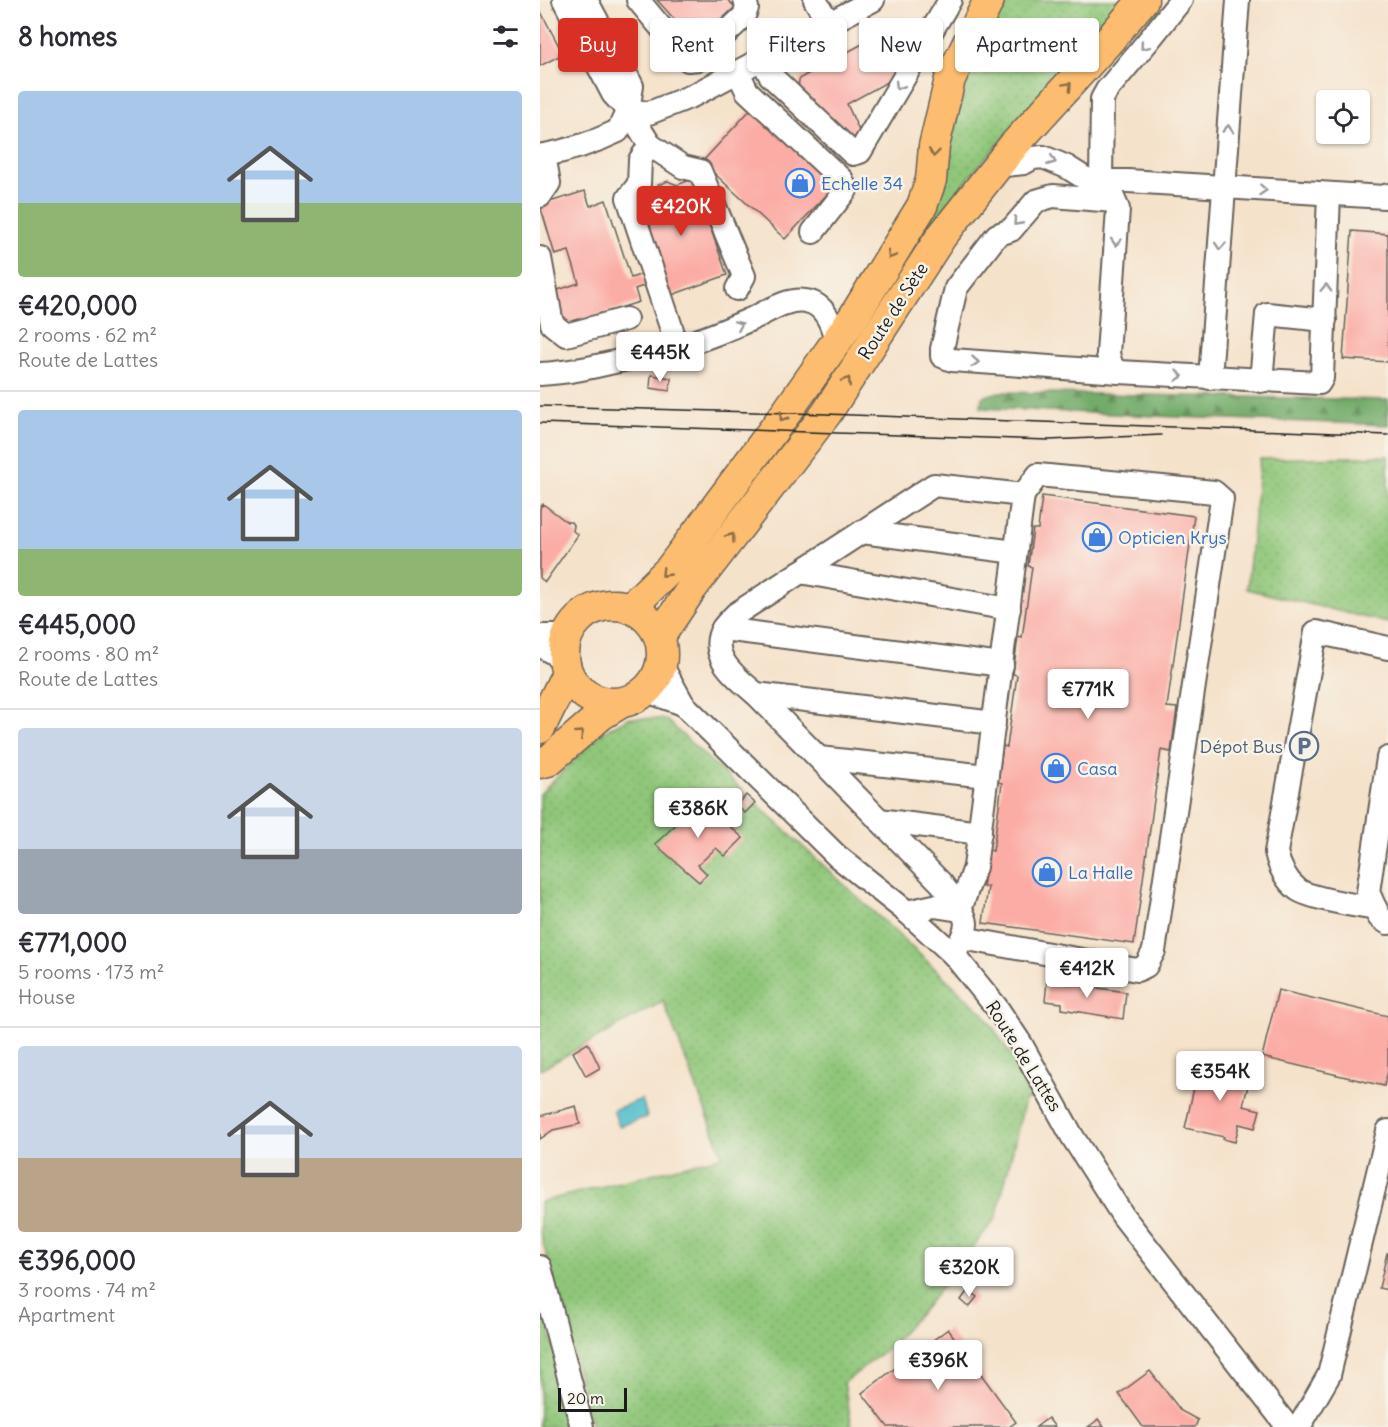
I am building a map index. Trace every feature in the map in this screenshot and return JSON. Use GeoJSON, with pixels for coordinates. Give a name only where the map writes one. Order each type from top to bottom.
{"type":"FeatureCollection","features":[{"type":"Feature","properties":{"kind":"main road","name":"Route de Sète"},"geometry":{"type":"LineString","coordinates":[[630,608],[670,568],[786,413],[853,318],[922,206],[931,180],[934,146],[950,79],[989,0]]}},
{"type":"Feature","properties":{"kind":"main road","name":"Route de Sète"},"geometry":{"type":"LineString","coordinates":[[660,636],[692,588],[826,414],[936,246],[996,166],[1106,45],[1143,0]]}},
{"type":"Feature","properties":{"kind":"main road"},"geometry":{"type":"LineString","coordinates":[[540,728],[556,650],[579,618],[597,607],[614,605],[630,608],[642,614],[653,624],[660,636],[663,651],[662,666],[657,680],[647,692],[601,715],[548,761],[540,763]]}},
{"type":"Feature","properties":{"kind":"main road"},"geometry":{"type":"LineString","coordinates":[[556,650],[576,687],[588,697],[603,703],[619,704]]}},
{"type":"Feature","properties":{"kind":"street"},"geometry":{"type":"LineString","coordinates":[[564,0],[613,94],[628,110],[650,145],[683,167],[700,171],[744,276],[737,289]]}},
{"type":"Feature","properties":{"kind":"street"},"geometry":{"type":"LineString","coordinates":[[540,196],[549,183],[542,155],[593,142],[618,131],[628,110],[632,86],[586,0]]}},
{"type":"Feature","properties":{"kind":"street"},"geometry":{"type":"LineString","coordinates":[[638,0],[688,60],[699,59],[744,16],[747,8],[745,0]]}},
{"type":"Feature","properties":{"kind":"street"},"geometry":{"type":"LineString","coordinates":[[815,0],[826,18]]}},
{"type":"Feature","properties":{"kind":"street"},"geometry":{"type":"LineString","coordinates":[[839,18],[873,0]]}},
{"type":"Feature","properties":{"kind":"street"},"geometry":{"type":"LineString","coordinates":[[769,72],[853,154],[860,152],[950,0]]}},
{"type":"Feature","properties":{"kind":"street"},"geometry":{"type":"LineString","coordinates":[[1119,372],[1112,367],[1108,354],[1118,209],[1111,193],[1101,181],[1102,99],[1105,92],[1181,0]]}},
{"type":"Feature","properties":{"kind":"street"},"geometry":{"type":"LineString","coordinates":[[1210,378],[1238,0]]}},
{"type":"Feature","properties":{"kind":"street"},"geometry":{"type":"LineString","coordinates":[[628,110],[649,113],[692,96],[747,67]]}},
{"type":"Feature","properties":{"kind":"street"},"geometry":{"type":"LineString","coordinates":[[738,72],[747,91],[842,180],[846,190],[813,232]]}},
{"type":"Feature","properties":{"kind":"street"},"geometry":{"type":"LineString","coordinates":[[650,145],[640,160],[639,184],[628,198],[672,330]]}},
{"type":"Feature","properties":{"kind":"street"},"geometry":{"type":"LineString","coordinates":[[996,166],[1024,163],[1043,157],[1067,167],[1086,179],[1101,181],[1385,197],[1388,195]]}},
{"type":"Feature","properties":{"kind":"street"},"geometry":{"type":"LineString","coordinates":[[1114,201],[1053,196],[1036,201],[1011,230],[997,235],[956,288],[942,356],[952,360],[1119,372],[1319,383],[1322,378],[1329,194]]}},
{"type":"Feature","properties":{"kind":"street"},"geometry":{"type":"LineString","coordinates":[[540,258],[552,324],[566,335],[626,319]]}},
{"type":"Feature","properties":{"kind":"street"},"geometry":{"type":"LineString","coordinates":[[540,374],[591,368],[669,350],[724,331],[794,301],[807,301],[818,306],[833,327],[836,342]]}},
{"type":"Feature","properties":{"kind":"street"},"geometry":{"type":"LineString","coordinates":[[1261,381],[1267,314],[1325,320]]}},
{"type":"Feature","properties":{"kind":"street"},"geometry":{"type":"LineString","coordinates":[[960,910],[975,867],[1023,495],[1038,475],[1214,492],[1222,499],[1154,951],[1146,966],[1137,970],[958,946],[966,923],[960,910],[941,883],[756,694],[735,676],[721,658],[718,646],[723,629],[736,614],[934,485],[1023,495]]}},
{"type":"Feature","properties":{"kind":"street"},"geometry":{"type":"LineString","coordinates":[[862,532],[1015,552]]}},
{"type":"Feature","properties":{"kind":"street"},"geometry":{"type":"LineString","coordinates":[[800,572],[1009,609]]}},
{"type":"Feature","properties":{"kind":"street"},"geometry":{"type":"LineString","coordinates":[[723,629],[1002,665]]}},
{"type":"Feature","properties":{"kind":"street"},"geometry":{"type":"LineString","coordinates":[[1382,916],[1298,890],[1279,867],[1276,852],[1316,632],[1388,648]]}},
{"type":"Feature","properties":{"kind":"street","name":"Route de Lattes"},"geometry":{"type":"LineString","coordinates":[[662,666],[683,704],[837,856],[907,912],[958,946],[1022,1044],[1072,1136],[1123,1216],[1288,1427]]}},
{"type":"Feature","properties":{"kind":"street","name":"Route de Lattes"},"geometry":{"type":"LineString","coordinates":[[647,692],[683,704]]}},
{"type":"Feature","properties":{"kind":"street"},"geometry":{"type":"LineString","coordinates":[[756,694],[994,723]]}},
{"type":"Feature","properties":{"kind":"street"},"geometry":{"type":"LineString","coordinates":[[819,758],[987,776]]}},
{"type":"Feature","properties":{"kind":"street"},"geometry":{"type":"LineString","coordinates":[[1382,916],[1368,892],[1388,758]]}},
{"type":"Feature","properties":{"kind":"street"},"geometry":{"type":"LineString","coordinates":[[879,820],[980,833]]}},
{"type":"Feature","properties":{"kind":"street"},"geometry":{"type":"LineString","coordinates":[[907,912],[934,906],[960,910]]}},
{"type":"Feature","properties":{"kind":"street"},"geometry":{"type":"LineString","coordinates":[[1299,1427],[1329,1375],[1388,1131]]}},
{"type":"Feature","properties":{"kind":"street"},"geometry":{"type":"LineString","coordinates":[[540,1267],[582,1427]]}},
{"type":"Feature","properties":{"kind":"green space"},"geometry":{"type":"Polygon","coordinates":[[[1007,0],[1127,0],[1099,31],[1099,18],[997,18],[1007,0]]]}},
{"type":"Feature","properties":{"kind":"green space"},"geometry":{"type":"Polygon","coordinates":[[[970,72],[1063,72],[977,168],[944,209],[923,244],[915,238],[941,173],[970,72]]]}},
{"type":"Feature","properties":{"kind":"green space"},"geometry":{"type":"Polygon","coordinates":[[[999,392],[1388,400],[1388,425],[981,408],[982,397],[999,392]]]}},
{"type":"Feature","properties":{"kind":"green space"},"geometry":{"type":"Polygon","coordinates":[[[1388,456],[1388,623],[1247,589],[1260,459],[1388,456]]]}},
{"type":"Feature","properties":{"kind":"green space"},"geometry":{"type":"Polygon","coordinates":[[[628,718],[665,719],[984,1014],[1039,1098],[1025,1100],[996,1218],[926,1307],[889,1347],[844,1383],[852,1427],[592,1427],[540,1231],[540,1202],[723,1156],[663,1001],[540,1070],[540,794],[600,734],[628,718]]]}},
{"type":"Feature","properties":{"kind":"green space"},"geometry":{"type":"Polygon","coordinates":[[[540,1292],[574,1427],[540,1427],[540,1292]]]}},
{"type":"Feature","properties":{"kind":"water"},"geometry":{"type":"Polygon","coordinates":[[[642,1099],[647,1117],[619,1126],[613,1110],[642,1099]]]}},
{"type":"Feature","properties":{"kind":"building"},"geometry":{"type":"Polygon","coordinates":[[[657,0],[728,0],[735,7],[723,18],[673,18],[657,0]]]}},
{"type":"Feature","properties":{"kind":"building"},"geometry":{"type":"Polygon","coordinates":[[[540,10],[558,44],[558,57],[540,66],[540,10]]]}},
{"type":"Feature","properties":{"kind":"building"},"geometry":{"type":"Polygon","coordinates":[[[859,46],[859,72],[894,72],[889,81],[847,104],[860,133],[852,144],[814,106],[817,104],[814,99],[808,102],[798,91],[799,80],[811,72],[847,72],[847,52],[859,46]]]}},
{"type":"Feature","properties":{"kind":"building"},"geometry":{"type":"Polygon","coordinates":[[[752,108],[834,187],[785,239],[702,162],[752,108]]]}},
{"type":"Feature","properties":{"kind":"building"},"geometry":{"type":"Polygon","coordinates":[[[693,179],[727,275],[669,296],[636,200],[655,193],[658,185],[668,181],[677,185],[693,179]]]}},
{"type":"Feature","properties":{"kind":"building"},"geometry":{"type":"Polygon","coordinates":[[[585,191],[590,206],[606,200],[631,278],[642,274],[646,285],[635,289],[639,302],[566,325],[555,291],[579,283],[569,251],[555,255],[540,205],[585,191]]]}},
{"type":"Feature","properties":{"kind":"building"},"geometry":{"type":"Polygon","coordinates":[[[1352,231],[1388,234],[1388,362],[1343,359],[1352,231]]]}},
{"type":"Feature","properties":{"kind":"building"},"geometry":{"type":"Polygon","coordinates":[[[651,375],[671,378],[670,391],[650,388],[651,375]]]}},
{"type":"Feature","properties":{"kind":"building"},"geometry":{"type":"Polygon","coordinates":[[[1042,496],[1194,516],[1167,707],[1177,708],[1171,752],[1161,750],[1134,944],[983,923],[988,887],[983,887],[989,850],[993,851],[1002,783],[998,782],[1003,746],[1007,747],[1017,675],[1013,674],[1018,637],[1022,638],[1032,567],[1028,566],[1033,529],[1038,529],[1042,496]]]}},
{"type":"Feature","properties":{"kind":"building"},"geometry":{"type":"Polygon","coordinates":[[[543,504],[567,522],[571,522],[574,526],[573,531],[578,535],[545,582],[540,578],[540,508],[543,504]]]}},
{"type":"Feature","properties":{"kind":"building"},"geometry":{"type":"Polygon","coordinates":[[[746,795],[755,803],[745,813],[737,806],[746,795]]]}},
{"type":"Feature","properties":{"kind":"building"},"geometry":{"type":"Polygon","coordinates":[[[701,801],[743,838],[725,856],[716,848],[698,865],[707,874],[699,882],[655,844],[701,801]]]}},
{"type":"Feature","properties":{"kind":"building"},"geometry":{"type":"Polygon","coordinates":[[[1047,981],[1126,992],[1123,1019],[1062,1009],[1062,1003],[1045,1001],[1047,981]]]}},
{"type":"Feature","properties":{"kind":"building"},"geometry":{"type":"Polygon","coordinates":[[[1278,990],[1388,1016],[1388,1071],[1384,1086],[1262,1057],[1278,990]]]}},
{"type":"Feature","properties":{"kind":"building"},"geometry":{"type":"Polygon","coordinates":[[[588,1043],[600,1068],[586,1076],[573,1052],[588,1043]]]}},
{"type":"Feature","properties":{"kind":"building"},"geometry":{"type":"Polygon","coordinates":[[[1200,1061],[1251,1073],[1243,1106],[1260,1110],[1255,1128],[1239,1124],[1235,1142],[1223,1139],[1224,1137],[1185,1128],[1200,1061]]]}},
{"type":"Feature","properties":{"kind":"building"},"geometry":{"type":"Polygon","coordinates":[[[576,1106],[580,1124],[553,1130],[540,1139],[540,1116],[576,1106]]]}},
{"type":"Feature","properties":{"kind":"building"},"geometry":{"type":"Polygon","coordinates":[[[1388,1253],[1388,1290],[1379,1288],[1388,1253]]]}},
{"type":"Feature","properties":{"kind":"building"},"geometry":{"type":"Polygon","coordinates":[[[969,1289],[977,1297],[969,1307],[961,1300],[969,1289]]]}},
{"type":"Feature","properties":{"kind":"building"},"geometry":{"type":"Polygon","coordinates":[[[948,1329],[1016,1422],[1009,1427],[888,1427],[862,1393],[948,1329]]]}},
{"type":"Feature","properties":{"kind":"building"},"geometry":{"type":"Polygon","coordinates":[[[1150,1371],[1181,1411],[1198,1420],[1195,1427],[1143,1427],[1119,1394],[1150,1371]]]}},
{"type":"Feature","properties":{"kind":"building"},"geometry":{"type":"Polygon","coordinates":[[[1048,1418],[1055,1427],[1036,1427],[1048,1418]]]}},
{"type":"Feature","properties":{"kind":"building"},"geometry":{"type":"Polygon","coordinates":[[[1098,1419],[1104,1427],[1088,1427],[1095,1422],[1098,1419]]]}},
{"type":"Feature","properties":{"kind":"tram line"},"geometry":{"type":"LineString","coordinates":[[540,406],[1388,435]]}},
{"type":"Feature","properties":{"kind":"tram line"},"geometry":{"type":"LineString","coordinates":[[540,423],[1049,440],[1161,435]]}},
{"type":"Feature","properties":{"kind":"place","name":"Echelle 34"},"geometry":{"type":"Point","coordinates":[800,183]}},
{"type":"Feature","properties":{"kind":"place","name":"Opticien Krys"},"geometry":{"type":"Point","coordinates":[1097,537]}},
{"type":"Feature","properties":{"kind":"place","name":"Dépot Bus"},"geometry":{"type":"Point","coordinates":[1304,746]}},
{"type":"Feature","properties":{"kind":"place","name":"Casa"},"geometry":{"type":"Point","coordinates":[1056,768]}},
{"type":"Feature","properties":{"kind":"place","name":"La Halle"},"geometry":{"type":"Point","coordinates":[1047,872]}}]}
